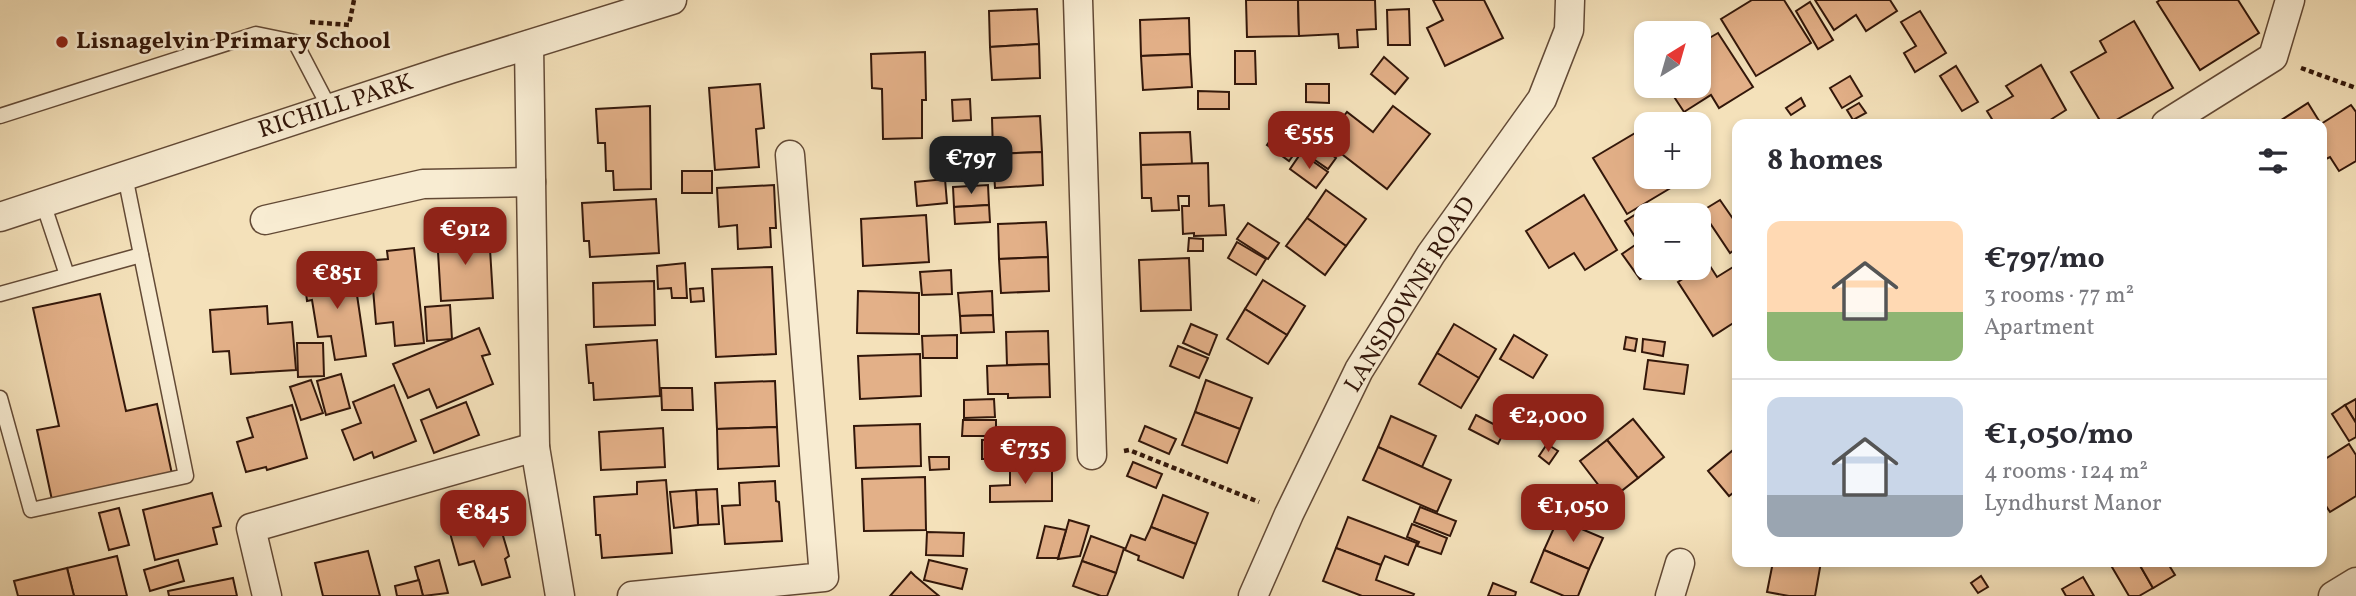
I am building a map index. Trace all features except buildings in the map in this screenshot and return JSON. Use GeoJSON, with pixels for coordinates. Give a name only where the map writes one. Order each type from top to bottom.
{"type":"FeatureCollection","features":[{"type":"Feature","properties":{"kind":"street","name":"RICHILL PARK"},"geometry":{"type":"LineString","coordinates":[[0,217],[330,108],[672,0]]}},
{"type":"Feature","properties":{"kind":"street"},"geometry":{"type":"LineString","coordinates":[[1078,0],[1091,455]]}},
{"type":"Feature","properties":{"kind":"street","name":"LANSDOWNE ROAD"},"geometry":{"type":"LineString","coordinates":[[1253,596],[1289,514],[1359,370],[1431,254],[1542,99],[1569,30],[1570,0]]}},
{"type":"Feature","properties":{"kind":"street"},"geometry":{"type":"LineString","coordinates":[[2174,119],[2273,57],[2290,0]]}},
{"type":"Feature","properties":{"kind":"street"},"geometry":{"type":"LineString","coordinates":[[529,45],[536,447],[560,596]]}},
{"type":"Feature","properties":{"kind":"street"},"geometry":{"type":"LineString","coordinates":[[632,596],[824,577],[790,155]]}},
{"type":"Feature","properties":{"kind":"street"},"geometry":{"type":"LineString","coordinates":[[265,220],[423,184],[531,182]]}},
{"type":"Feature","properties":{"kind":"street"},"geometry":{"type":"LineString","coordinates":[[267,596],[250,528],[536,447]]}},
{"type":"Feature","properties":{"kind":"street"},"geometry":{"type":"LineString","coordinates":[[1670,596],[1680,563]]}},
{"type":"Feature","properties":{"kind":"street"},"geometry":{"type":"LineString","coordinates":[[2333,596],[2356,582]]}},
{"type":"Feature","properties":{"kind":"lane"},"geometry":{"type":"LineString","coordinates":[[0,116],[256,34],[295,42],[330,108]]}},
{"type":"Feature","properties":{"kind":"lane"},"geometry":{"type":"LineString","coordinates":[[0,398],[31,510],[186,476],[125,176]]}},
{"type":"Feature","properties":{"kind":"lane"},"geometry":{"type":"LineString","coordinates":[[43,203],[67,275]]}},
{"type":"Feature","properties":{"kind":"lane"},"geometry":{"type":"LineString","coordinates":[[0,294],[141,255]]}},
{"type":"Feature","properties":{"kind":"path"},"geometry":{"type":"LineString","coordinates":[[2273,57],[2356,88]]}},
{"type":"Feature","properties":{"kind":"path"},"geometry":{"type":"LineString","coordinates":[[1091,455],[1129,450],[1289,514]]}},
{"type":"Feature","properties":{"kind":"place","name":"Lisnagelvin Primary School"},"geometry":{"type":"Point","coordinates":[62,42]}}]}
